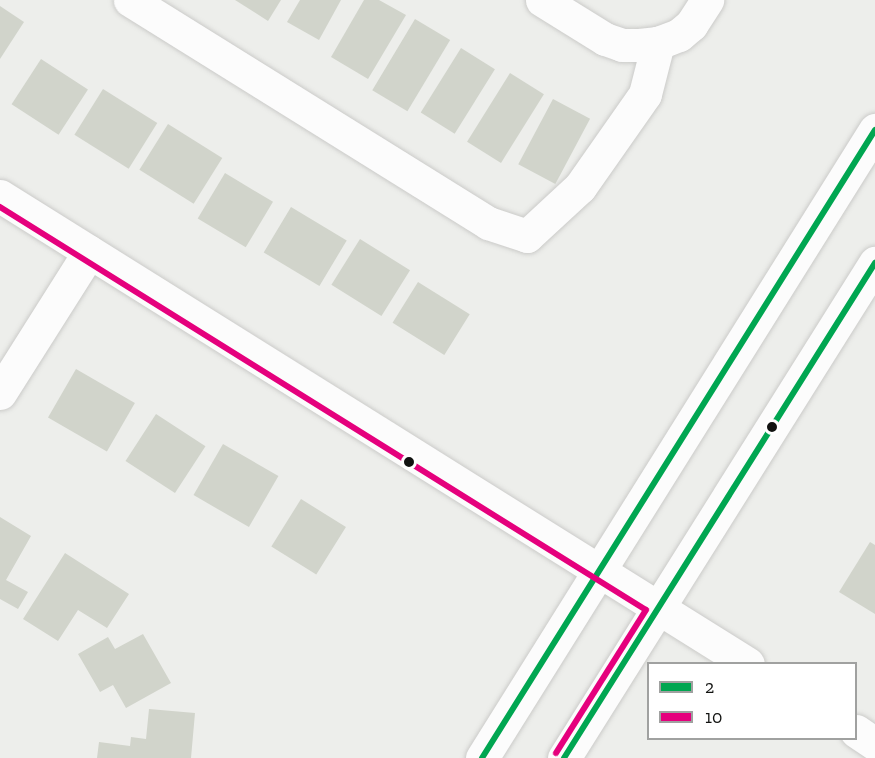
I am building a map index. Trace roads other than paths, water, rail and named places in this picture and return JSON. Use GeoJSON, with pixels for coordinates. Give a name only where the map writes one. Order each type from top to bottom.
{"type":"FeatureCollection","features":[{"type":"Feature","properties":{"kind":"main road"},"geometry":{"type":"LineString","coordinates":[[130,0],[488,223],[527,236],[580,188],[645,94],[658,43]]}},
{"type":"Feature","properties":{"kind":"main road"},"geometry":{"type":"LineString","coordinates":[[542,0],[614,42],[631,45],[658,43],[679,35],[691,25],[707,0]]}},
{"type":"Feature","properties":{"kind":"main road"},"geometry":{"type":"LineString","coordinates":[[482,758],[875,130]]}},
{"type":"Feature","properties":{"kind":"main road"},"geometry":{"type":"LineString","coordinates":[[0,196],[746,662]]}},
{"type":"Feature","properties":{"kind":"main road"},"geometry":{"type":"LineString","coordinates":[[0,393],[89,252]]}},
{"type":"Feature","properties":{"kind":"main road"},"geometry":{"type":"LineString","coordinates":[[564,758],[875,263]]}},
{"type":"Feature","properties":{"kind":"main road"},"geometry":{"type":"LineString","coordinates":[[857,732],[875,744]]}}]}
